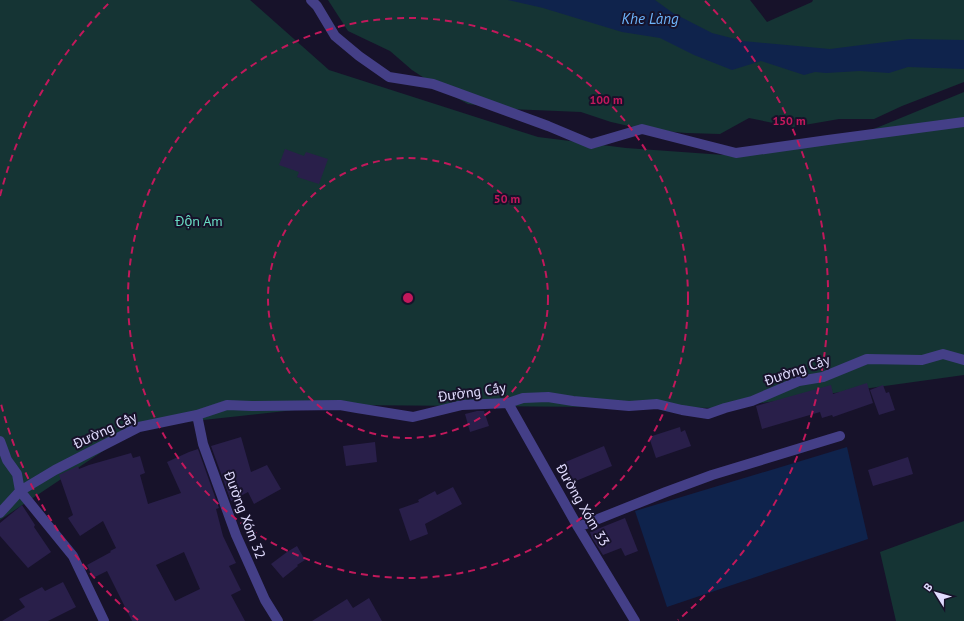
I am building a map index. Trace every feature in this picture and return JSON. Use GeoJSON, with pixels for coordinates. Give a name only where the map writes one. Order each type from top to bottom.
{"type":"FeatureCollection","features":[{"type":"Feature","properties":{"kind":"street"},"geometry":{"type":"LineString","coordinates":[[311,0],[317,6],[334,36],[389,77],[433,84],[548,126],[591,144],[642,128],[736,153],[964,122]]}},
{"type":"Feature","properties":{"kind":"street","name":"Đường Cấy"},"geometry":{"type":"LineString","coordinates":[[0,512],[20,491],[55,470],[139,427],[197,415],[227,405],[340,405],[413,417],[462,405],[508,403],[523,398],[548,397],[573,401],[629,406],[657,404],[708,414],[752,401],[799,381],[823,377],[867,359],[922,360],[943,354],[964,360]]}},
{"type":"Feature","properties":{"kind":"street","name":"Đường Xóm 33"},"geometry":{"type":"LineString","coordinates":[[508,403],[578,527],[634,621]]}},
{"type":"Feature","properties":{"kind":"street","name":"Đường Xóm 32"},"geometry":{"type":"LineString","coordinates":[[197,415],[203,444],[236,535],[265,600],[278,621]]}},
{"type":"Feature","properties":{"kind":"street"},"geometry":{"type":"LineString","coordinates":[[578,527],[712,475],[840,436]]}},
{"type":"Feature","properties":{"kind":"street"},"geometry":{"type":"LineString","coordinates":[[0,441],[7,460],[17,474],[20,491],[73,556],[104,621]]}},
{"type":"Feature","properties":{"kind":"green space","name":"Độn Am"},"geometry":{"type":"Polygon","coordinates":[[[0,0],[250,0],[329,70],[538,137],[626,148],[724,155],[869,131],[964,92],[964,375],[725,408],[340,405],[139,427],[0,520],[0,0]]]}},
{"type":"Feature","properties":{"kind":"green space"},"geometry":{"type":"Polygon","coordinates":[[[328,0],[750,0],[767,22],[812,2],[813,0],[964,0],[964,82],[902,106],[874,119],[839,119],[793,127],[749,118],[720,134],[642,129],[611,122],[581,112],[509,109],[468,104],[444,91],[412,70],[390,51],[348,31],[328,0]]]}},
{"type":"Feature","properties":{"kind":"green space"},"geometry":{"type":"Polygon","coordinates":[[[964,521],[964,621],[896,621],[880,552],[964,521]]]}},
{"type":"Feature","properties":{"kind":"water","name":"Khe Làng"},"geometry":{"type":"Polygon","coordinates":[[[508,0],[655,0],[673,13],[712,33],[743,41],[830,49],[909,39],[964,40],[964,69],[908,67],[889,73],[860,71],[826,73],[815,72],[804,75],[761,61],[732,70],[694,55],[660,38],[622,32],[543,8],[508,0]]]}},
{"type":"Feature","properties":{"kind":"water"},"geometry":{"type":"Polygon","coordinates":[[[847,447],[868,539],[667,607],[635,511],[847,447]]]}},
{"type":"Feature","properties":{"kind":"building"},"geometry":{"type":"Polygon","coordinates":[[[285,149],[304,156],[306,152],[328,159],[319,184],[297,177],[299,172],[279,165],[285,149]]]}},
{"type":"Feature","properties":{"kind":"building"},"geometry":{"type":"Polygon","coordinates":[[[867,383],[873,403],[833,417],[832,415],[822,418],[820,412],[762,429],[756,406],[831,385],[833,394],[867,383]]]}},
{"type":"Feature","properties":{"kind":"building"},"geometry":{"type":"Polygon","coordinates":[[[883,385],[886,393],[889,392],[895,410],[879,415],[870,390],[883,385]]]}},
{"type":"Feature","properties":{"kind":"building"},"geometry":{"type":"Polygon","coordinates":[[[484,411],[489,426],[470,432],[465,414],[484,411]]]}},
{"type":"Feature","properties":{"kind":"building"},"geometry":{"type":"Polygon","coordinates":[[[680,427],[681,432],[685,430],[691,446],[656,458],[649,437],[680,427]]]}},
{"type":"Feature","properties":{"kind":"building"},"geometry":{"type":"Polygon","coordinates":[[[241,437],[251,472],[267,465],[281,489],[254,504],[248,492],[231,501],[211,446],[241,437]]]}},
{"type":"Feature","properties":{"kind":"building"},"geometry":{"type":"Polygon","coordinates":[[[375,442],[377,462],[346,466],[343,446],[375,442]]]}},
{"type":"Feature","properties":{"kind":"building"},"geometry":{"type":"Polygon","coordinates":[[[604,446],[612,466],[571,483],[563,463],[604,446]]]}},
{"type":"Feature","properties":{"kind":"building"},"geometry":{"type":"Polygon","coordinates":[[[198,449],[219,508],[216,509],[223,536],[236,563],[229,566],[241,590],[231,595],[245,621],[132,621],[107,571],[93,578],[87,565],[116,548],[103,521],[80,536],[68,518],[73,515],[59,475],[78,466],[79,469],[131,453],[133,458],[140,456],[145,473],[140,475],[148,504],[181,493],[167,462],[198,449]],[[184,552],[156,565],[175,601],[200,589],[184,552]]]}},
{"type":"Feature","properties":{"kind":"building"},"geometry":{"type":"Polygon","coordinates":[[[908,457],[913,474],[873,486],[868,470],[908,457]]]}},
{"type":"Feature","properties":{"kind":"building"},"geometry":{"type":"Polygon","coordinates":[[[453,487],[462,504],[425,524],[428,534],[410,541],[399,509],[419,502],[418,500],[435,491],[437,495],[453,487]]]}},
{"type":"Feature","properties":{"kind":"building"},"geometry":{"type":"Polygon","coordinates":[[[22,505],[35,525],[34,527],[51,552],[28,568],[0,536],[0,523],[22,505]]]}},
{"type":"Feature","properties":{"kind":"building"},"geometry":{"type":"Polygon","coordinates":[[[625,518],[638,551],[625,556],[621,548],[603,555],[592,538],[590,532],[625,518]]]}},
{"type":"Feature","properties":{"kind":"building"},"geometry":{"type":"Polygon","coordinates":[[[297,546],[305,560],[283,578],[271,564],[297,546]]]}},
{"type":"Feature","properties":{"kind":"building"},"geometry":{"type":"Polygon","coordinates":[[[63,582],[76,607],[48,621],[2,621],[25,607],[19,599],[42,587],[45,591],[63,582]]]}},
{"type":"Feature","properties":{"kind":"building"},"geometry":{"type":"Polygon","coordinates":[[[369,598],[382,621],[312,621],[347,599],[353,608],[369,598]]]}}]}
